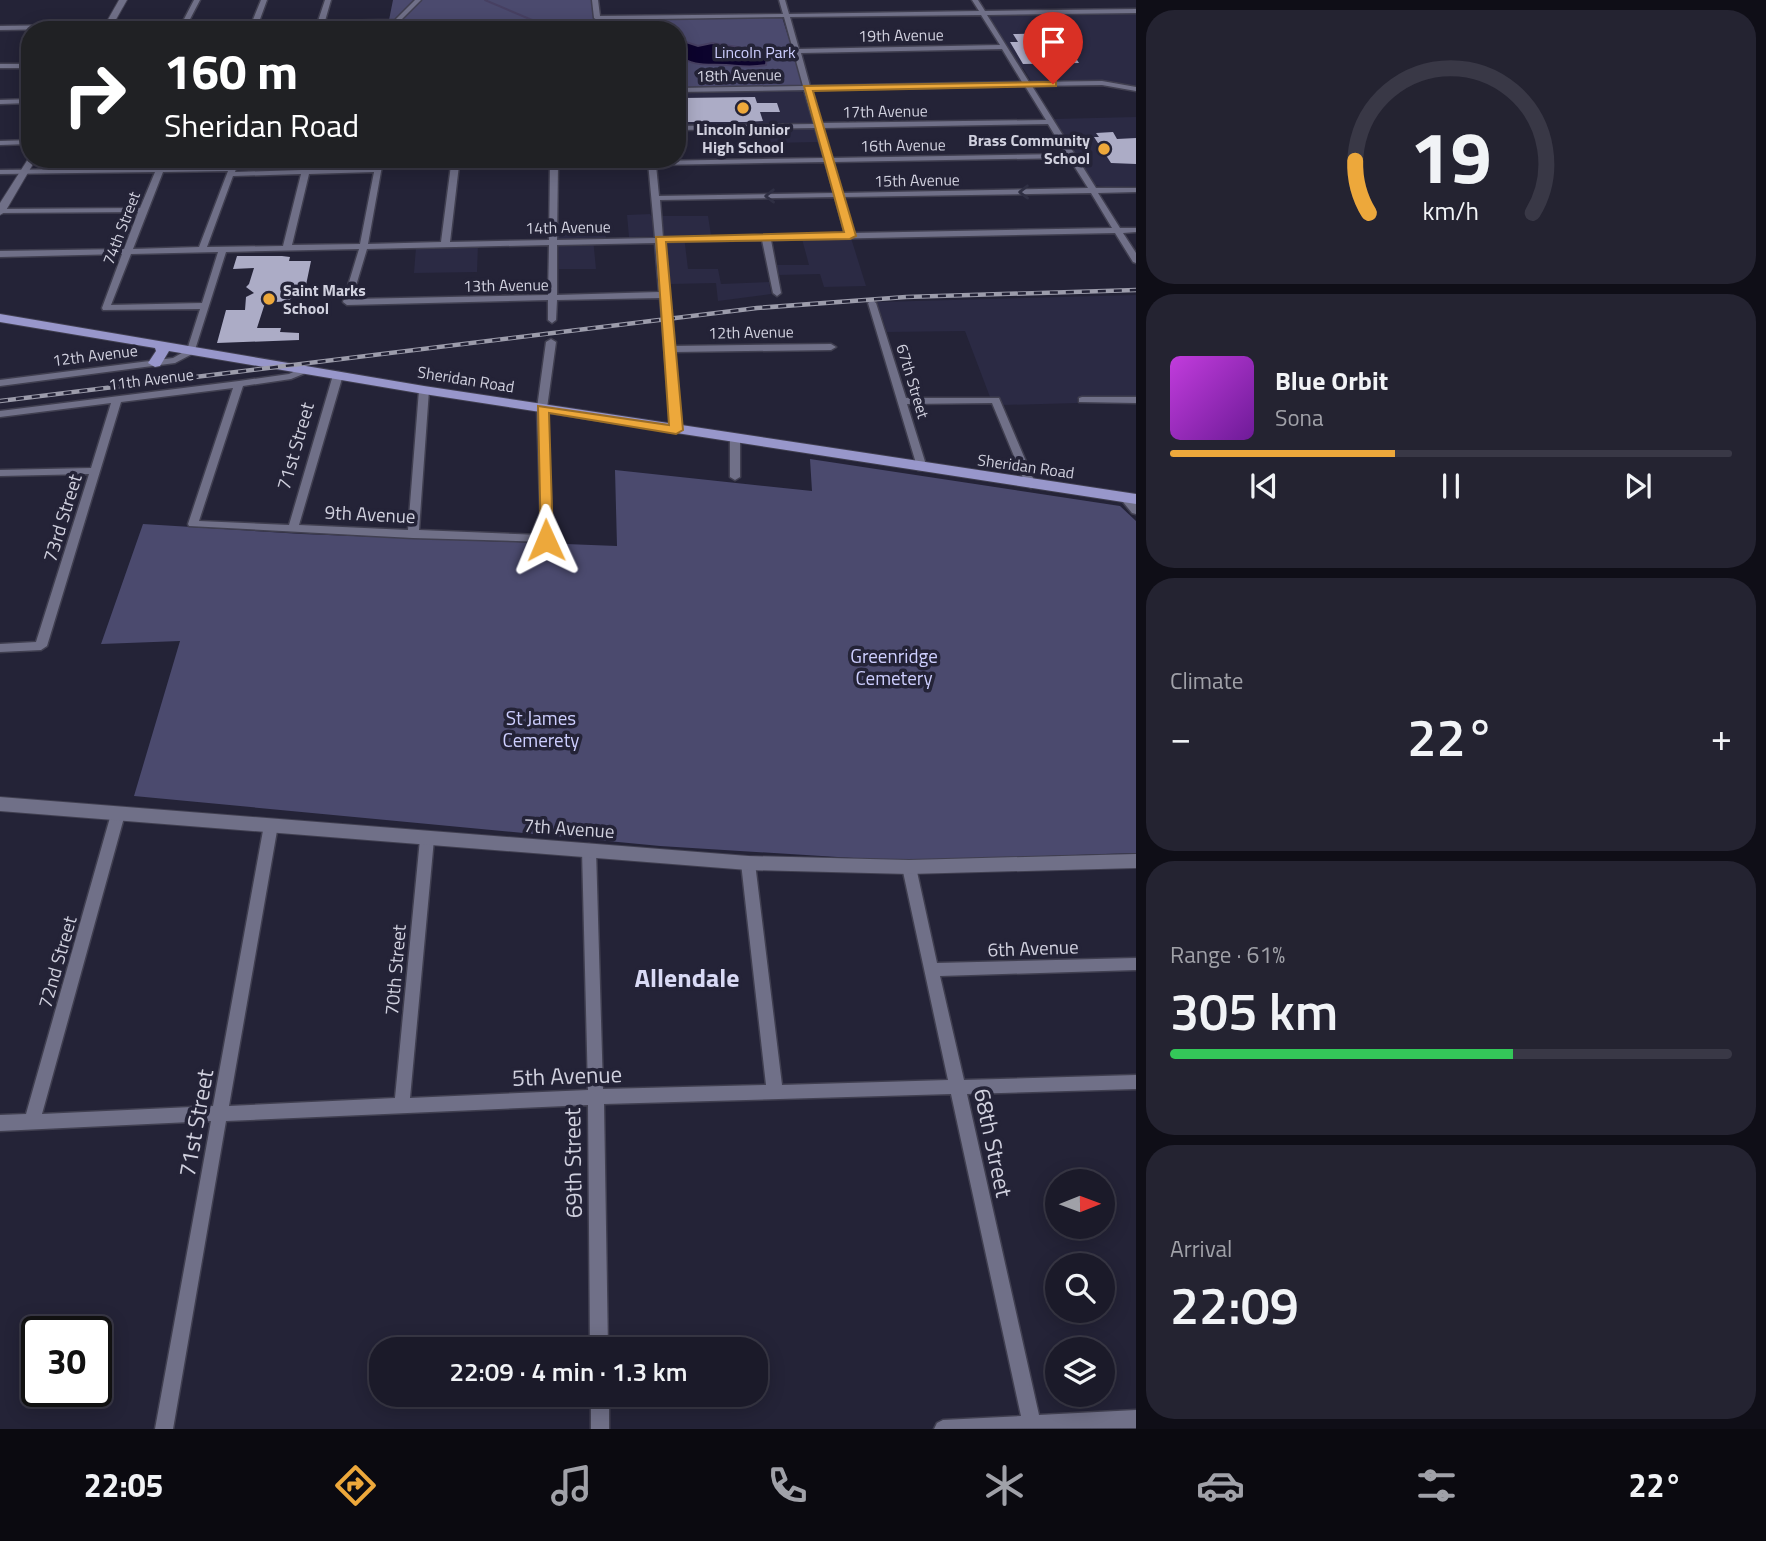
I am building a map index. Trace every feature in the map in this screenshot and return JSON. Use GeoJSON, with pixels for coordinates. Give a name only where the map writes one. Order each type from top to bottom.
{"type":"FeatureCollection","features":[{"type":"Feature","properties":{"kind":"main road","name":"Sheridan Road"},"geometry":{"type":"LineString","coordinates":[[0,318],[424,390],[1031,485],[1130,498]]}},
{"type":"Feature","properties":{"kind":"main road"},"geometry":{"type":"LineString","coordinates":[[155,363],[163,351],[160,345]]}},
{"type":"Feature","properties":{"kind":"street"},"geometry":{"type":"LineString","coordinates":[[111,21],[123,0]]}},
{"type":"Feature","properties":{"kind":"street"},"geometry":{"type":"LineString","coordinates":[[186,21],[197,0]]}},
{"type":"Feature","properties":{"kind":"street"},"geometry":{"type":"LineString","coordinates":[[256,21],[264,0]]}},
{"type":"Feature","properties":{"kind":"street"},"geometry":{"type":"LineString","coordinates":[[322,21],[328,0]]}},
{"type":"Feature","properties":{"kind":"street"},"geometry":{"type":"LineString","coordinates":[[398,21],[418,0]]}},
{"type":"Feature","properties":{"kind":"street"},"geometry":{"type":"LineString","coordinates":[[595,0],[597,18],[1136,11]]}},
{"type":"Feature","properties":{"kind":"street"},"geometry":{"type":"LineString","coordinates":[[782,0],[850,236]]}},
{"type":"Feature","properties":{"kind":"street"},"geometry":{"type":"LineString","coordinates":[[975,0],[1136,260]]}},
{"type":"Feature","properties":{"kind":"street"},"geometry":{"type":"LineString","coordinates":[[1101,0],[1110,12]]}},
{"type":"Feature","properties":{"kind":"street"},"geometry":{"type":"LineString","coordinates":[[0,28],[21,28]]}},
{"type":"Feature","properties":{"kind":"street","name":"19th Avenue"},"geometry":{"type":"LineString","coordinates":[[797,51],[1005,47]]}},
{"type":"Feature","properties":{"kind":"street"},"geometry":{"type":"LineString","coordinates":[[0,66],[21,66]]}},
{"type":"Feature","properties":{"kind":"street","name":"18th Avenue"},"geometry":{"type":"LineString","coordinates":[[686,90],[1102,83],[1136,89]]}},
{"type":"Feature","properties":{"kind":"street"},"geometry":{"type":"LineString","coordinates":[[0,102],[21,101]]}},
{"type":"Feature","properties":{"kind":"street","name":"17th Avenue"},"geometry":{"type":"LineString","coordinates":[[686,128],[1051,122]]}},
{"type":"Feature","properties":{"kind":"street"},"geometry":{"type":"LineString","coordinates":[[0,143],[21,142]]}},
{"type":"Feature","properties":{"kind":"street","name":"16th Avenue"},"geometry":{"type":"LineString","coordinates":[[686,161],[1071,156]]}},
{"type":"Feature","properties":{"kind":"street"},"geometry":{"type":"LineString","coordinates":[[0,211],[26,168]]}},
{"type":"Feature","properties":{"kind":"street"},"geometry":{"type":"LineString","coordinates":[[202,250],[232,168]]}},
{"type":"Feature","properties":{"kind":"street"},"geometry":{"type":"LineString","coordinates":[[287,248],[307,168]]}},
{"type":"Feature","properties":{"kind":"street","name":"16th Avenue"},"geometry":{"type":"LineString","coordinates":[[0,172],[161,169],[306,172],[342,168]]}},
{"type":"Feature","properties":{"kind":"street"},"geometry":{"type":"LineString","coordinates":[[347,302],[363,246],[378,168]]}},
{"type":"Feature","properties":{"kind":"street"},"geometry":{"type":"LineString","coordinates":[[445,245],[455,168]]}},
{"type":"Feature","properties":{"kind":"street"},"geometry":{"type":"LineString","coordinates":[[552,320],[554,168]]}},
{"type":"Feature","properties":{"kind":"street"},"geometry":{"type":"LineString","coordinates":[[653,168],[676,430]]}},
{"type":"Feature","properties":{"kind":"street","name":"74th Street"},"geometry":{"type":"LineString","coordinates":[[161,169],[106,308],[205,306]]}},
{"type":"Feature","properties":{"kind":"street","name":"15th Avenue"},"geometry":{"type":"LineString","coordinates":[[657,198],[1136,190]]}},
{"type":"Feature","properties":{"kind":"street"},"geometry":{"type":"LineString","coordinates":[[0,211],[143,209]]}},
{"type":"Feature","properties":{"kind":"street","name":"14th Avenue"},"geometry":{"type":"LineString","coordinates":[[0,254],[1136,230]]}},
{"type":"Feature","properties":{"kind":"street"},"geometry":{"type":"LineString","coordinates":[[766,238],[777,293]]}},
{"type":"Feature","properties":{"kind":"street"},"geometry":{"type":"LineString","coordinates":[[191,351],[223,249]]}},
{"type":"Feature","properties":{"kind":"street","name":"13th Avenue"},"geometry":{"type":"LineString","coordinates":[[347,302],[665,295]]}},
{"type":"Feature","properties":{"kind":"street","name":"67th Street"},"geometry":{"type":"LineString","coordinates":[[872,303],[922,468]]}},
{"type":"Feature","properties":{"kind":"street"},"geometry":{"type":"LineString","coordinates":[[542,408],[551,342]]}},
{"type":"Feature","properties":{"kind":"street","name":"12th Avenue"},"geometry":{"type":"LineString","coordinates":[[670,349],[831,347]]}},
{"type":"Feature","properties":{"kind":"street","name":"12th Avenue"},"geometry":{"type":"LineString","coordinates":[[0,383],[175,360],[191,351]]}},
{"type":"Feature","properties":{"kind":"street","name":"11th Avenue"},"geometry":{"type":"LineString","coordinates":[[0,414],[240,384],[291,376],[305,370]]}},
{"type":"Feature","properties":{"kind":"street","name":"71st Street"},"geometry":{"type":"LineString","coordinates":[[293,528],[338,375]]}},
{"type":"Feature","properties":{"kind":"street","name":"9th Avenue"},"geometry":{"type":"LineString","coordinates":[[240,384],[193,524],[546,540],[542,408]]}},
{"type":"Feature","properties":{"kind":"street"},"geometry":{"type":"LineString","coordinates":[[413,534],[424,390]]}},
{"type":"Feature","properties":{"kind":"street","name":"73rd Street"},"geometry":{"type":"LineString","coordinates":[[0,648],[41,646],[117,399]]}},
{"type":"Feature","properties":{"kind":"street"},"geometry":{"type":"LineString","coordinates":[[903,401],[996,400],[1031,485]]}},
{"type":"Feature","properties":{"kind":"street"},"geometry":{"type":"LineString","coordinates":[[1082,401],[1136,400]]}},
{"type":"Feature","properties":{"kind":"street"},"geometry":{"type":"LineString","coordinates":[[735,438],[735,477]]}},
{"type":"Feature","properties":{"kind":"street"},"geometry":{"type":"LineString","coordinates":[[0,473],[95,471]]}},
{"type":"Feature","properties":{"kind":"street"},"geometry":{"type":"LineString","coordinates":[[1130,498],[1136,511]]}},
{"type":"Feature","properties":{"kind":"street","name":"7th Avenue"},"geometry":{"type":"LineString","coordinates":[[0,804],[748,863],[909,867],[1136,861]]}},
{"type":"Feature","properties":{"kind":"street","name":"72nd Street"},"geometry":{"type":"LineString","coordinates":[[32,1121],[118,814]]}},
{"type":"Feature","properties":{"kind":"street","name":"71st Street"},"geometry":{"type":"LineString","coordinates":[[164,1429],[271,825]]}},
{"type":"Feature","properties":{"kind":"street","name":"70th Street"},"geometry":{"type":"LineString","coordinates":[[402,1105],[427,839]]}},
{"type":"Feature","properties":{"kind":"street","name":"69th Street"},"geometry":{"type":"LineString","coordinates":[[589,850],[599,1337]]}},
{"type":"Feature","properties":{"kind":"street"},"geometry":{"type":"LineString","coordinates":[[748,863],[775,1092]]}},
{"type":"Feature","properties":{"kind":"street","name":"68th Street"},"geometry":{"type":"LineString","coordinates":[[909,867],[1032,1426]]}},
{"type":"Feature","properties":{"kind":"street","name":"6th Avenue"},"geometry":{"type":"LineString","coordinates":[[931,970],[1136,964]]}},
{"type":"Feature","properties":{"kind":"street","name":"5th Avenue"},"geometry":{"type":"LineString","coordinates":[[0,1123],[596,1097],[1136,1082]]}},
{"type":"Feature","properties":{"kind":"street"},"geometry":{"type":"LineString","coordinates":[[600,1407],[600,1429]]}},
{"type":"Feature","properties":{"kind":"street"},"geometry":{"type":"LineString","coordinates":[[943,1429],[1136,1419]]}},
{"type":"Feature","properties":{"kind":"shaded area"},"geometry":{"type":"Polygon","coordinates":[[[1136,12],[1136,88],[1105,82],[1031,81],[1023,68],[1018,68],[985,16],[1136,12]]]}},
{"type":"Feature","properties":{"kind":"shaded area"},"geometry":{"type":"Polygon","coordinates":[[[686,42],[698,46],[712,43],[762,51],[767,56],[766,65],[756,66],[695,63],[686,60],[686,42]]]}},
{"type":"Feature","properties":{"kind":"shaded area","name":"Lincoln Junior High School"},"geometry":{"type":"Polygon","coordinates":[[[800,91],[804,94],[818,142],[771,143],[766,125],[686,126],[686,93],[800,91]]]}},
{"type":"Feature","properties":{"kind":"shaded area","name":"Brass Community School"},"geometry":{"type":"Polygon","coordinates":[[[1136,117],[1136,186],[1106,187],[1095,185],[1054,119],[1136,117]]]}},
{"type":"Feature","properties":{"kind":"shaded area"},"geometry":{"type":"Polygon","coordinates":[[[627,215],[708,216],[711,235],[684,236],[688,269],[718,269],[721,284],[769,282],[771,294],[718,301],[716,283],[671,284],[664,236],[629,237],[627,215]]]}},
{"type":"Feature","properties":{"kind":"shaded area"},"geometry":{"type":"Polygon","coordinates":[[[605,222],[606,238],[593,238],[596,269],[559,269],[558,223],[605,222]]]}},
{"type":"Feature","properties":{"kind":"shaded area"},"geometry":{"type":"Polygon","coordinates":[[[851,238],[866,286],[824,287],[820,274],[778,275],[776,265],[809,265],[802,239],[851,238]]]}},
{"type":"Feature","properties":{"kind":"shaded area"},"geometry":{"type":"Polygon","coordinates":[[[478,245],[477,272],[414,273],[416,247],[478,245]]]}},
{"type":"Feature","properties":{"kind":"shaded area"},"geometry":{"type":"Polygon","coordinates":[[[1136,295],[1136,398],[1077,399],[1078,403],[1002,405],[998,397],[990,397],[965,331],[887,332],[877,302],[1136,295]]]}},
{"type":"Feature","properties":{"kind":"green space","name":"Lincoln Park"},"geometry":{"type":"Polygon","coordinates":[[[393,0],[592,0],[595,19],[782,17],[804,86],[686,88],[686,21],[361,21],[389,20],[393,0]]]}},
{"type":"Feature","properties":{"kind":"green space","name":"Greenridge Cemetery"},"geometry":{"type":"Polygon","coordinates":[[[810,459],[1120,506],[1136,521],[1136,853],[901,861],[660,846],[134,796],[180,641],[101,644],[143,524],[302,534],[617,546],[615,470],[812,491],[810,459]]]}},
{"type":"Feature","properties":{"kind":"building"},"geometry":{"type":"Polygon","coordinates":[[[1059,33],[1062,38],[1067,38],[1077,52],[1072,52],[1079,63],[1023,64],[1010,42],[1018,42],[1013,34],[1059,33]]]}},
{"type":"Feature","properties":{"kind":"building","name":"Lincoln Junior High School"},"geometry":{"type":"Polygon","coordinates":[[[755,97],[757,103],[777,103],[780,112],[760,112],[763,121],[686,122],[686,98],[755,97]]]}},
{"type":"Feature","properties":{"kind":"building","name":"Brass Community School"},"geometry":{"type":"Polygon","coordinates":[[[1113,132],[1117,139],[1136,138],[1136,164],[1111,163],[1094,137],[1099,137],[1096,133],[1113,132]]]}},
{"type":"Feature","properties":{"kind":"building","name":"Saint Marks School"},"geometry":{"type":"Polygon","coordinates":[[[237,256],[282,256],[290,257],[289,261],[311,261],[306,285],[298,287],[296,295],[288,301],[265,303],[257,328],[281,328],[280,332],[299,333],[299,340],[217,343],[226,310],[245,310],[246,297],[254,293],[246,287],[254,268],[233,269],[237,256]]]}},
{"type":"Feature","properties":{"kind":"waterway"},"geometry":{"type":"LineString","coordinates":[[485,0],[534,21]]}},
{"type":"Feature","properties":{"kind":"railway"},"geometry":{"type":"LineString","coordinates":[[0,401],[757,308],[906,297],[1136,290]]}},
{"type":"Feature","properties":{"kind":"place","name":"Lincoln Junior High School"},"geometry":{"type":"Point","coordinates":[743,108]}},
{"type":"Feature","properties":{"kind":"place","name":"Brass Community School"},"geometry":{"type":"Point","coordinates":[1104,149]}},
{"type":"Feature","properties":{"kind":"place","name":"Saint Marks School"},"geometry":{"type":"Point","coordinates":[269,299]}},
{"type":"Feature","properties":{"kind":"district","name":"Allendale"},"geometry":{"type":"Point","coordinates":[687,978]}},
{"type":"Feature","properties":{"kind":"route"},"geometry":{"type":"LineString","coordinates":[[546,540],[542,408],[676,430],[660,239],[850,236],[808,88],[1053,84]]}},
{"type":"Feature","properties":{"kind":"park label","name":"St James Cemerety"},"geometry":{"type":"Point","coordinates":[541,729]}}]}
